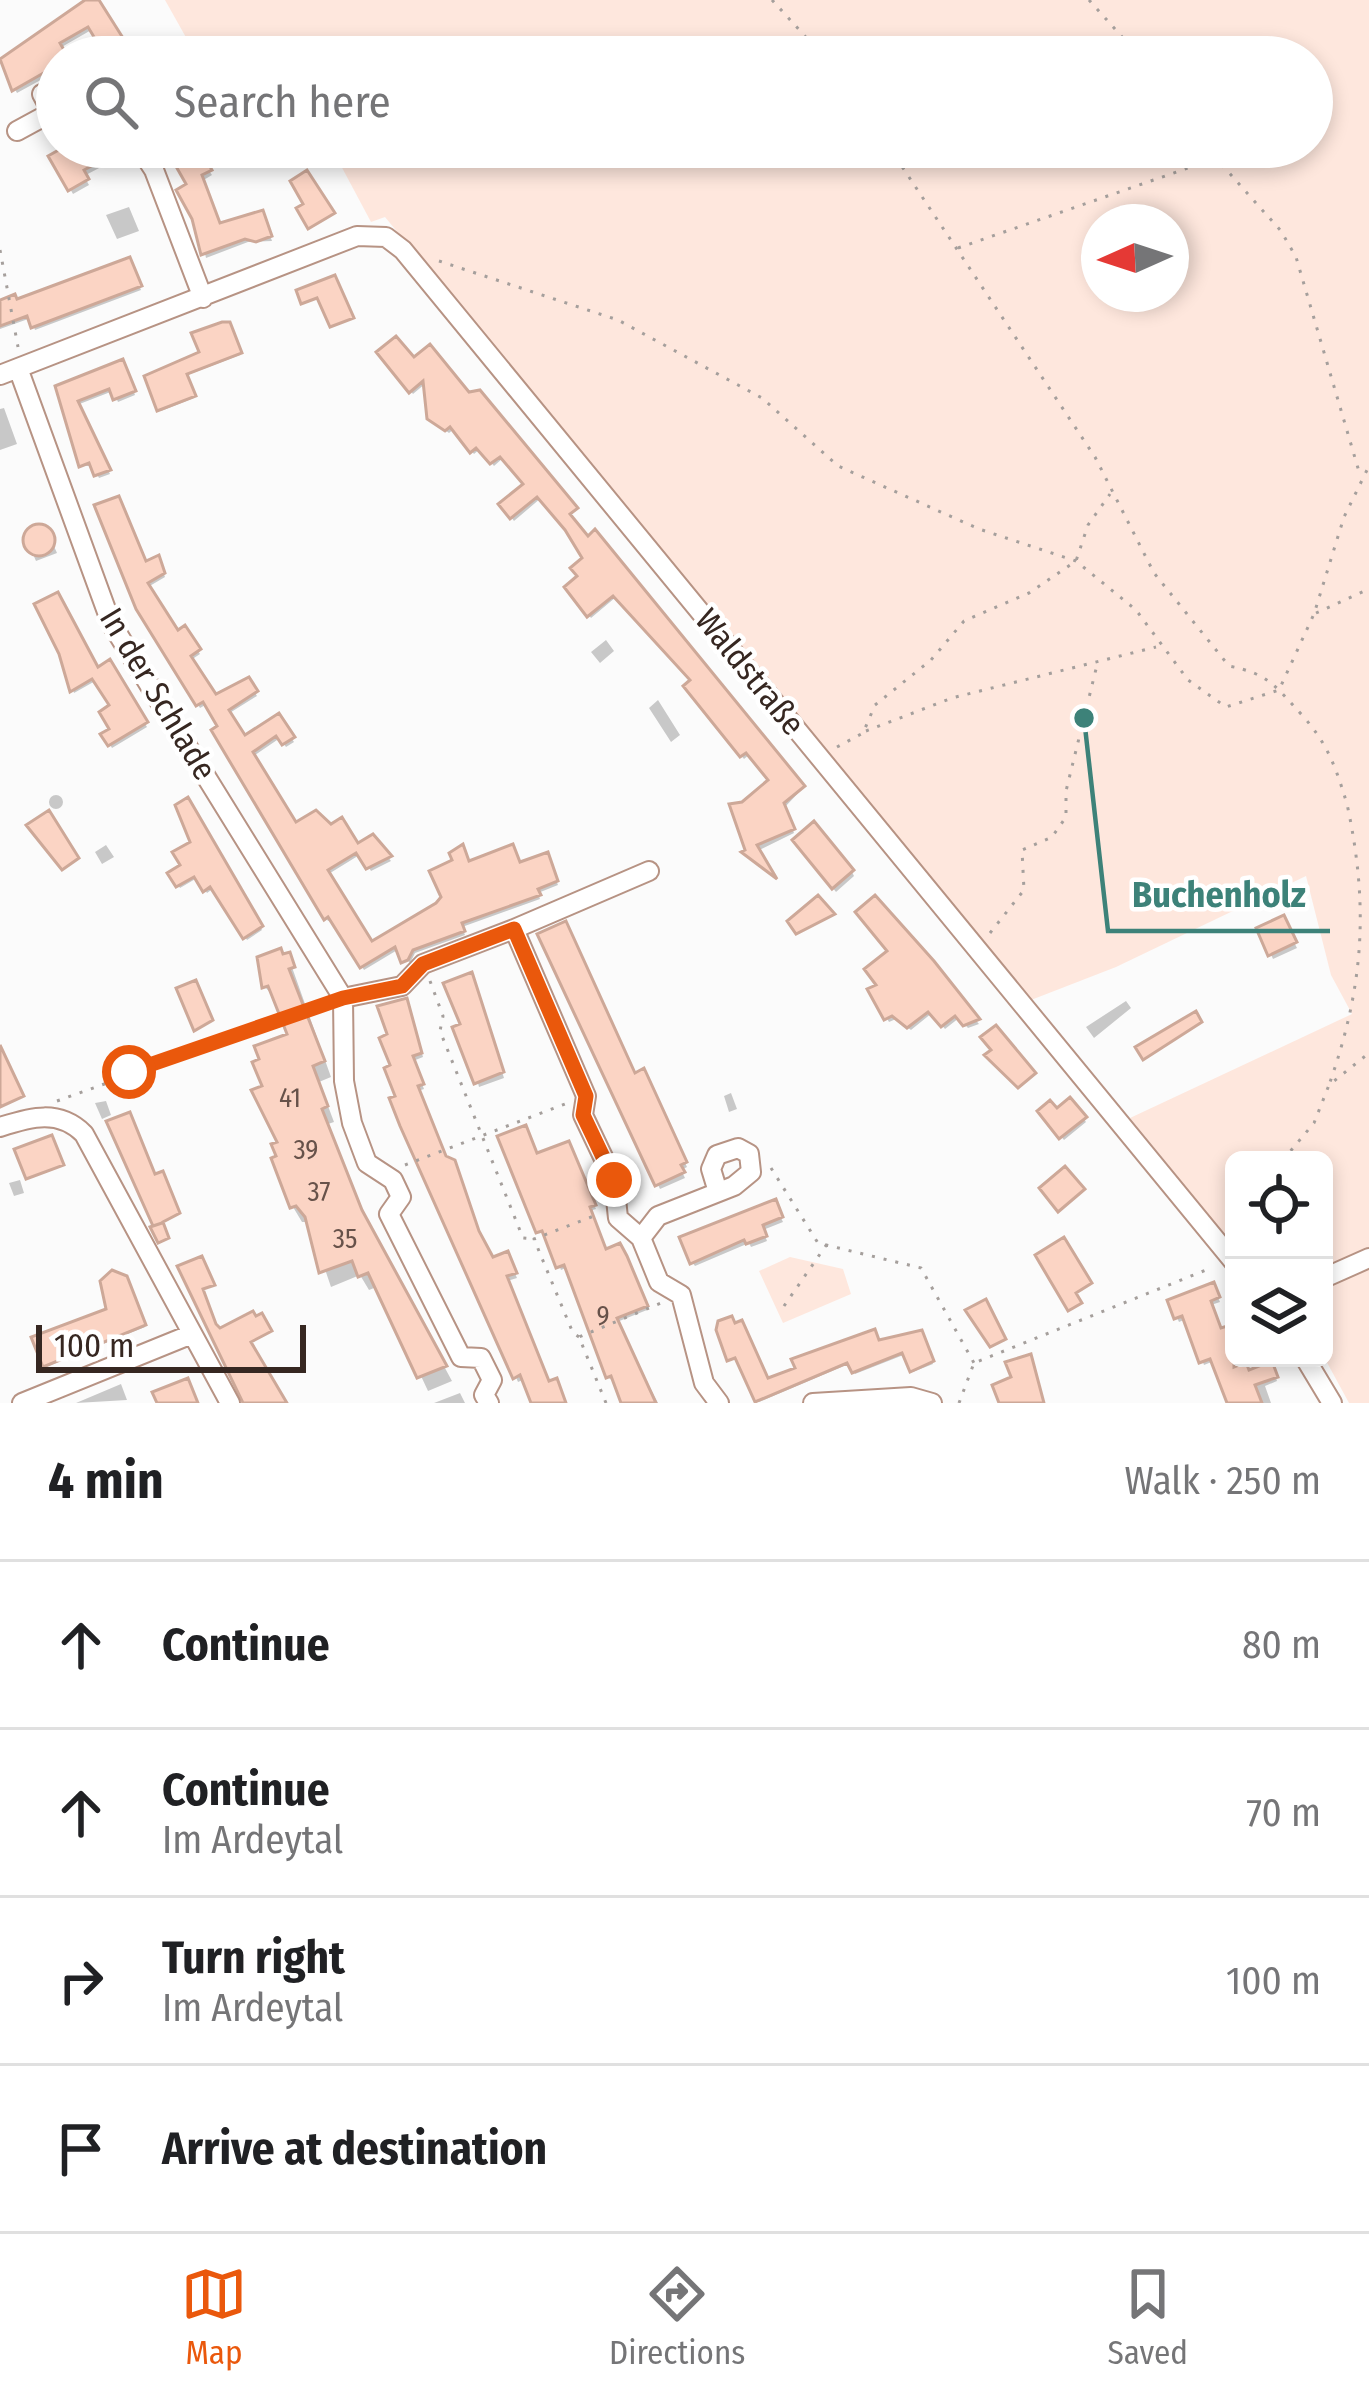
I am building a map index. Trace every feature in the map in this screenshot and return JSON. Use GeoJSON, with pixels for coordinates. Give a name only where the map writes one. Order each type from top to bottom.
{"type":"FeatureCollection","features":[{"type":"Feature","properties":{"kind":"street"},"geometry":{"type":"LineString","coordinates":[[16,131],[36,124]]}},
{"type":"Feature","properties":{"kind":"street"},"geometry":{"type":"LineString","coordinates":[[153,168],[203,298]]}},
{"type":"Feature","properties":{"kind":"street"},"geometry":{"type":"LineString","coordinates":[[13,370],[358,236],[386,237],[403,250]]}},
{"type":"Feature","properties":{"kind":"street","name":"Waldstraße"},"geometry":{"type":"LineString","coordinates":[[403,250],[968,938],[1224,1264]]}},
{"type":"Feature","properties":{"kind":"street","name":"In der Schlade"},"geometry":{"type":"LineString","coordinates":[[13,370],[112,622],[343,998]]}},
{"type":"Feature","properties":{"kind":"street"},"geometry":{"type":"LineString","coordinates":[[489,1403],[484,1395],[492,1380],[481,1358],[461,1357],[389,1214],[401,1197],[393,1180],[367,1163],[346,1101],[343,998],[402,986],[423,964],[649,872]]}},
{"type":"Feature","properties":{"kind":"street"},"geometry":{"type":"LineString","coordinates":[[514,929],[586,1096],[583,1115],[614,1180],[614,1208],[641,1238],[659,1282],[681,1295],[704,1384],[719,1403]]}},
{"type":"Feature","properties":{"kind":"street"},"geometry":{"type":"LineString","coordinates":[[0,1127],[42,1116],[74,1123],[84,1134],[230,1403]]}},
{"type":"Feature","properties":{"kind":"street"},"geometry":{"type":"LineString","coordinates":[[641,1238],[658,1216],[718,1192],[751,1172],[749,1154],[738,1148],[723,1152],[711,1169],[718,1192]]}},
{"type":"Feature","properties":{"kind":"street"},"geometry":{"type":"LineString","coordinates":[[1333,1274],[1369,1258]]}},
{"type":"Feature","properties":{"kind":"street"},"geometry":{"type":"LineString","coordinates":[[22,1403],[192,1334]]}},
{"type":"Feature","properties":{"kind":"street"},"geometry":{"type":"LineString","coordinates":[[1310,1367],[1331,1403]]}},
{"type":"Feature","properties":{"kind":"street"},"geometry":{"type":"LineString","coordinates":[[813,1403],[910,1397],[932,1403]]}},
{"type":"Feature","properties":{"kind":"path"},"geometry":{"type":"LineString","coordinates":[[772,0],[805,36]]}},
{"type":"Feature","properties":{"kind":"path"},"geometry":{"type":"LineString","coordinates":[[1089,0],[1121,36]]}},
{"type":"Feature","properties":{"kind":"path"},"geometry":{"type":"LineString","coordinates":[[903,168],[1095,457],[1109,494],[1154,573],[1228,666],[1263,673],[1329,745],[1364,856],[1367,931],[1358,993],[1329,1084],[1313,1123],[1290,1151]]}},
{"type":"Feature","properties":{"kind":"path"},"geometry":{"type":"LineString","coordinates":[[957,249],[1188,168]]}},
{"type":"Feature","properties":{"kind":"path"},"geometry":{"type":"LineString","coordinates":[[1222,168],[1281,231],[1296,257],[1348,448],[1362,478]]}},
{"type":"Feature","properties":{"kind":"path"},"geometry":{"type":"LineString","coordinates":[[0,250],[13,370]]}},
{"type":"Feature","properties":{"kind":"path"},"geometry":{"type":"LineString","coordinates":[[403,250],[618,320],[762,398],[838,466],[979,530],[1076,561],[1136,610],[1158,646],[1188,680],[1226,707],[1279,690],[1314,614],[1369,466]]}},
{"type":"Feature","properties":{"kind":"path"},"geometry":{"type":"LineString","coordinates":[[863,733],[875,705],[931,660],[964,621],[1029,593],[1076,561],[1088,525],[1109,494]]}},
{"type":"Feature","properties":{"kind":"path"},"geometry":{"type":"LineString","coordinates":[[1314,614],[1369,589]]}},
{"type":"Feature","properties":{"kind":"path"},"geometry":{"type":"LineString","coordinates":[[819,757],[863,733],[952,698],[1158,646]]}},
{"type":"Feature","properties":{"kind":"path"},"geometry":{"type":"LineString","coordinates":[[968,938],[993,932],[1013,908],[1027,877],[1022,850],[1052,837],[1066,817],[1066,790],[1097,665]]}},
{"type":"Feature","properties":{"kind":"path"},"geometry":{"type":"LineString","coordinates":[[423,964],[443,1016],[440,1031],[523,1238],[534,1239],[614,1208]]}},
{"type":"Feature","properties":{"kind":"path"},"geometry":{"type":"LineString","coordinates":[[74,1094],[343,998]]}},
{"type":"Feature","properties":{"kind":"path"},"geometry":{"type":"LineString","coordinates":[[1329,1084],[1369,1053]]}},
{"type":"Feature","properties":{"kind":"path"},"geometry":{"type":"LineString","coordinates":[[381,1174],[586,1096]]}},
{"type":"Feature","properties":{"kind":"path"},"geometry":{"type":"LineString","coordinates":[[751,1172],[769,1166],[818,1243],[921,1268],[974,1363]]}},
{"type":"Feature","properties":{"kind":"path"},"geometry":{"type":"LineString","coordinates":[[534,1239],[606,1403]]}},
{"type":"Feature","properties":{"kind":"path"},"geometry":{"type":"LineString","coordinates":[[784,1306],[828,1243]]}},
{"type":"Feature","properties":{"kind":"path"},"geometry":{"type":"LineString","coordinates":[[959,1403],[974,1363],[1224,1264]]}},
{"type":"Feature","properties":{"kind":"path"},"geometry":{"type":"LineString","coordinates":[[579,1336],[681,1295]]}},
{"type":"Feature","properties":{"kind":"shaded area"},"geometry":{"type":"Polygon","coordinates":[[[165,0],[1369,0],[1369,1403],[1349,1403],[1329,1367],[1333,1151],[1225,1151],[1225,1235],[1130,1118],[1352,1014],[1331,975],[1306,876],[1116,967],[1031,1000],[385,217],[371,222],[342,168],[1333,168],[1333,36],[185,36],[165,0]]]}},
{"type":"Feature","properties":{"kind":"shaded area"},"geometry":{"type":"Polygon","coordinates":[[[790,1257],[843,1269],[851,1294],[783,1323],[759,1271],[790,1257]]]}},
{"type":"Feature","properties":{"kind":"building"},"geometry":{"type":"Polygon","coordinates":[[[85,0],[99,0],[122,36],[93,36],[88,27],[72,36],[36,36],[36,77],[12,91],[0,59],[85,0]]]}},
{"type":"Feature","properties":{"kind":"building"},"geometry":{"type":"Polygon","coordinates":[[[55,168],[88,168],[84,170],[89,179],[68,191],[55,168]]]}},
{"type":"Feature","properties":{"kind":"building"},"geometry":{"type":"Polygon","coordinates":[[[177,168],[211,168],[202,175],[220,223],[263,210],[272,236],[256,242],[245,239],[201,255],[192,219],[176,190],[186,184],[177,168]]]}},
{"type":"Feature","properties":{"kind":"building"},"geometry":{"type":"Polygon","coordinates":[[[307,170],[335,213],[308,229],[296,208],[303,204],[290,181],[307,170]]]}},
{"type":"Feature","properties":{"kind":"building"},"geometry":{"type":"Polygon","coordinates":[[[130,257],[142,286],[31,328],[27,316],[0,326],[0,300],[15,294],[17,299],[130,257]]]}},
{"type":"Feature","properties":{"kind":"building"},"geometry":{"type":"Polygon","coordinates":[[[335,275],[354,318],[330,327],[317,298],[301,304],[296,290],[335,275]]]}},
{"type":"Feature","properties":{"kind":"building"},"geometry":{"type":"Polygon","coordinates":[[[230,322],[242,353],[187,374],[196,396],[157,411],[144,376],[199,352],[191,333],[230,322]]]}},
{"type":"Feature","properties":{"kind":"building"},"geometry":{"type":"Polygon","coordinates":[[[396,336],[414,357],[430,344],[469,392],[480,390],[578,508],[570,514],[588,536],[595,529],[805,786],[784,803],[795,829],[757,845],[777,879],[741,852],[745,850],[729,804],[742,802],[768,780],[746,753],[740,757],[683,686],[690,680],[613,596],[587,617],[564,587],[577,576],[570,568],[582,558],[565,530],[537,497],[510,519],[498,504],[523,484],[500,457],[490,464],[476,448],[470,453],[450,427],[445,431],[427,419],[423,381],[409,393],[376,352],[396,336]]]}},
{"type":"Feature","properties":{"kind":"building"},"geometry":{"type":"Polygon","coordinates":[[[123,359],[136,391],[113,400],[109,389],[78,401],[111,470],[94,476],[89,463],[79,467],[55,386],[123,359]]]}},
{"type":"Feature","properties":{"kind":"building"},"geometry":{"type":"Polygon","coordinates":[[[119,496],[146,561],[159,555],[165,573],[148,583],[178,630],[185,625],[201,649],[191,656],[216,694],[249,677],[258,691],[229,710],[245,735],[279,713],[295,737],[282,745],[276,736],[253,752],[296,822],[316,810],[331,824],[342,817],[358,843],[373,834],[392,856],[366,869],[356,853],[328,870],[372,941],[436,903],[441,897],[429,871],[452,860],[449,853],[463,844],[469,861],[513,844],[520,862],[548,852],[558,881],[538,889],[541,895],[462,923],[465,931],[413,950],[408,960],[401,963],[395,947],[360,968],[328,917],[324,920],[211,730],[217,726],[203,702],[196,706],[136,609],[94,505],[119,496]]]}},
{"type":"Feature","properties":{"kind":"building"},"geometry":{"type":"Polygon","coordinates":[[[39,524],[50,529],[55,540],[50,551],[39,556],[28,551],[23,540],[28,529],[39,524]]]}},
{"type":"Feature","properties":{"kind":"building"},"geometry":{"type":"Polygon","coordinates":[[[58,592],[98,667],[110,659],[148,722],[108,746],[100,734],[109,729],[99,712],[109,705],[92,679],[70,692],[59,654],[34,604],[58,592]]]}},
{"type":"Feature","properties":{"kind":"building"},"geometry":{"type":"Polygon","coordinates":[[[188,797],[263,926],[243,939],[210,887],[203,892],[194,877],[176,887],[167,873],[180,865],[172,852],[190,842],[175,805],[188,797]]]}},
{"type":"Feature","properties":{"kind":"building"},"geometry":{"type":"Polygon","coordinates":[[[49,810],[79,858],[62,870],[26,825],[49,810]]]}},
{"type":"Feature","properties":{"kind":"building"},"geometry":{"type":"Polygon","coordinates":[[[814,821],[854,870],[832,889],[792,840],[814,821]]]}},
{"type":"Feature","properties":{"kind":"building"},"geometry":{"type":"Polygon","coordinates":[[[818,895],[835,914],[796,934],[787,921],[818,895]]]}},
{"type":"Feature","properties":{"kind":"building"},"geometry":{"type":"Polygon","coordinates":[[[875,895],[980,1019],[963,1026],[955,1016],[941,1027],[928,1012],[907,1028],[892,1016],[884,1020],[867,989],[876,985],[864,969],[887,951],[855,912],[875,895]]]}},
{"type":"Feature","properties":{"kind":"building"},"geometry":{"type":"Polygon","coordinates":[[[1284,915],[1297,942],[1268,956],[1256,928],[1284,915]]]}},
{"type":"Feature","properties":{"kind":"building"},"geometry":{"type":"Polygon","coordinates":[[[566,921],[635,1073],[644,1068],[687,1162],[681,1165],[685,1172],[655,1186],[537,934],[566,921]]]}},
{"type":"Feature","properties":{"kind":"building"},"geometry":{"type":"Polygon","coordinates":[[[281,948],[283,954],[290,952],[295,967],[289,969],[325,1061],[313,1066],[328,1106],[322,1109],[362,1210],[447,1366],[417,1378],[368,1273],[358,1277],[352,1261],[319,1273],[305,1217],[296,1206],[290,1208],[271,1158],[276,1156],[271,1144],[277,1142],[251,1090],[262,1086],[252,1062],[259,1059],[254,1046],[287,1034],[268,986],[262,988],[257,957],[281,948]]]}},
{"type":"Feature","properties":{"kind":"building"},"geometry":{"type":"Polygon","coordinates":[[[472,972],[504,1072],[474,1084],[452,1027],[460,1024],[443,983],[472,972]]]}},
{"type":"Feature","properties":{"kind":"building"},"geometry":{"type":"Polygon","coordinates":[[[196,980],[213,1020],[194,1031],[176,988],[196,980]]]}},
{"type":"Feature","properties":{"kind":"building"},"geometry":{"type":"Polygon","coordinates":[[[407,998],[422,1053],[413,1056],[424,1084],[418,1086],[446,1156],[455,1160],[493,1257],[508,1251],[517,1273],[507,1276],[549,1381],[557,1378],[566,1403],[531,1403],[520,1375],[513,1379],[389,1098],[395,1096],[384,1068],[390,1065],[379,1038],[387,1034],[377,1006],[407,998]]]}},
{"type":"Feature","properties":{"kind":"building"},"geometry":{"type":"Polygon","coordinates":[[[1196,1011],[1202,1022],[1143,1060],[1135,1047],[1196,1011]]]}},
{"type":"Feature","properties":{"kind":"building"},"geometry":{"type":"Polygon","coordinates":[[[996,1025],[1036,1073],[1018,1088],[984,1055],[991,1050],[980,1037],[996,1025]]]}},
{"type":"Feature","properties":{"kind":"building"},"geometry":{"type":"Polygon","coordinates":[[[0,1045],[24,1096],[0,1107],[0,1045]]]}},
{"type":"Feature","properties":{"kind":"building"},"geometry":{"type":"Polygon","coordinates":[[[1070,1097],[1087,1117],[1059,1139],[1037,1111],[1050,1100],[1057,1108],[1070,1097]]]}},
{"type":"Feature","properties":{"kind":"building"},"geometry":{"type":"Polygon","coordinates":[[[130,1112],[155,1174],[163,1171],[180,1213],[163,1222],[169,1238],[158,1243],[106,1121],[130,1112]]]}},
{"type":"Feature","properties":{"kind":"building"},"geometry":{"type":"Polygon","coordinates":[[[526,1125],[537,1153],[569,1141],[596,1205],[590,1207],[606,1249],[620,1243],[627,1256],[648,1306],[617,1318],[656,1403],[621,1403],[611,1376],[606,1378],[564,1265],[556,1268],[542,1231],[536,1233],[497,1136],[526,1125]]]}},
{"type":"Feature","properties":{"kind":"building"},"geometry":{"type":"Polygon","coordinates":[[[52,1135],[64,1165],[26,1179],[14,1149],[52,1135]]]}},
{"type":"Feature","properties":{"kind":"building"},"geometry":{"type":"Polygon","coordinates":[[[1065,1166],[1085,1189],[1058,1212],[1039,1188],[1065,1166]]]}},
{"type":"Feature","properties":{"kind":"building"},"geometry":{"type":"Polygon","coordinates":[[[776,1199],[783,1217],[763,1225],[767,1236],[746,1244],[744,1240],[690,1264],[679,1237],[776,1199]]]}},
{"type":"Feature","properties":{"kind":"building"},"geometry":{"type":"Polygon","coordinates":[[[1064,1237],[1092,1283],[1076,1293],[1082,1303],[1068,1311],[1035,1255],[1064,1237]]]}},
{"type":"Feature","properties":{"kind":"building"},"geometry":{"type":"Polygon","coordinates":[[[202,1256],[215,1285],[203,1289],[220,1328],[253,1311],[256,1316],[262,1313],[272,1331],[251,1342],[287,1403],[243,1403],[177,1266],[202,1256]]]}},
{"type":"Feature","properties":{"kind":"building"},"geometry":{"type":"Polygon","coordinates":[[[112,1270],[127,1276],[146,1325],[43,1367],[31,1337],[106,1309],[100,1281],[112,1270]]]}},
{"type":"Feature","properties":{"kind":"building"},"geometry":{"type":"Polygon","coordinates":[[[1214,1282],[1220,1297],[1211,1301],[1221,1328],[1225,1327],[1225,1367],[1274,1367],[1278,1377],[1255,1385],[1262,1403],[1227,1403],[1210,1359],[1199,1363],[1182,1316],[1174,1319],[1167,1300],[1214,1282]]]}},
{"type":"Feature","properties":{"kind":"building"},"geometry":{"type":"Polygon","coordinates":[[[986,1299],[1006,1339],[990,1347],[965,1310],[986,1299]]]}},
{"type":"Feature","properties":{"kind":"building"},"geometry":{"type":"Polygon","coordinates":[[[732,1316],[735,1323],[742,1320],[768,1378],[795,1368],[791,1359],[875,1329],[879,1340],[922,1330],[934,1361],[910,1372],[902,1353],[852,1373],[847,1363],[755,1402],[735,1358],[727,1361],[716,1330],[718,1321],[732,1316]]]}},
{"type":"Feature","properties":{"kind":"building"},"geometry":{"type":"Polygon","coordinates":[[[1031,1354],[1044,1403],[999,1403],[992,1385],[1011,1377],[1005,1362],[1031,1354]]]}},
{"type":"Feature","properties":{"kind":"building"},"geometry":{"type":"Polygon","coordinates":[[[188,1378],[198,1403],[157,1403],[152,1392],[188,1378]]]}},
{"type":"Feature","properties":{"kind":"place","name":"Buchenholz"},"geometry":{"type":"Point","coordinates":[1084,718]}},
{"type":"Feature","properties":{"kind":"route"},"geometry":{"type":"LineString","coordinates":[[129,1072],[343,998],[402,986],[423,964],[514,929],[586,1096],[583,1115],[614,1180]]}}]}
